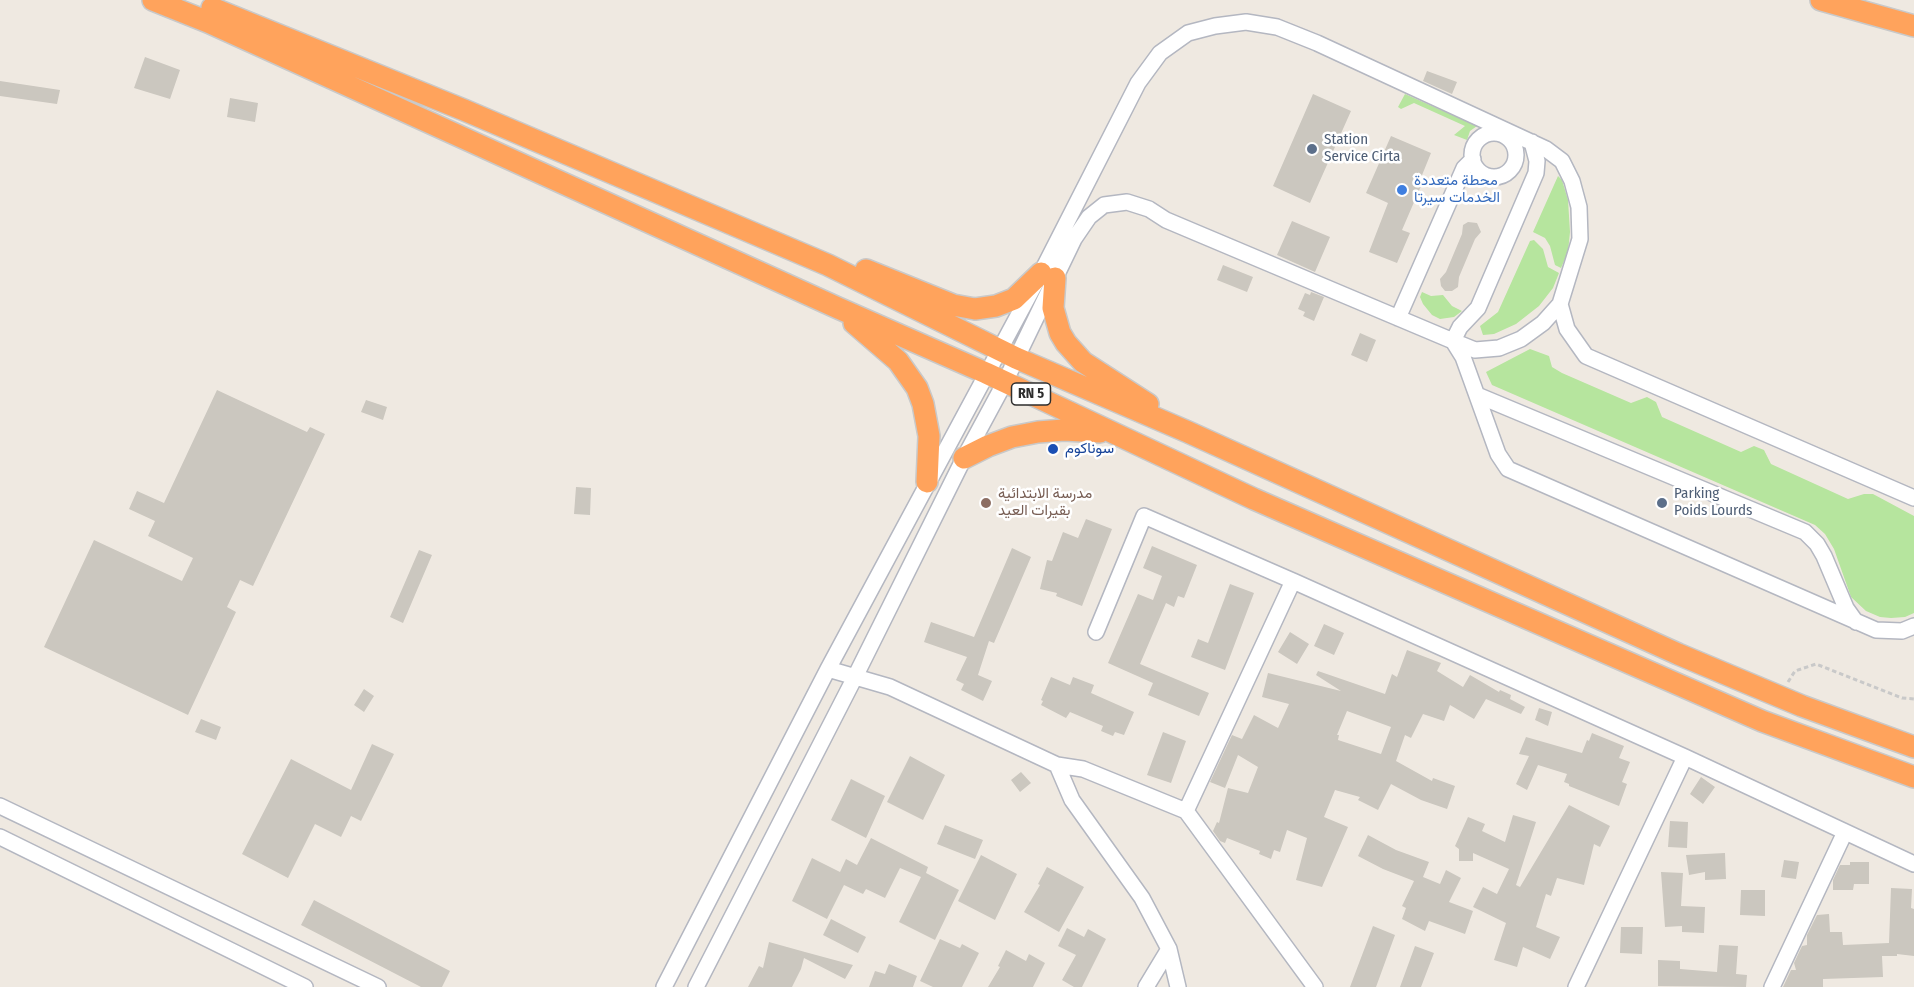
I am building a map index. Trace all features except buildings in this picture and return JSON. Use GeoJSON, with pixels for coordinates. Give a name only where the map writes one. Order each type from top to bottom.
{"type":"FeatureCollection","features":[{"type":"Feature","properties":{"kind":"highway","name":"RN 5"},"geometry":{"type":"LineString","coordinates":[[153,0],[219,26],[986,373],[1254,499],[1762,721],[1914,777]]}},
{"type":"Feature","properties":{"kind":"highway","name":"RN 5"},"geometry":{"type":"LineString","coordinates":[[192,0],[464,110],[828,265],[1007,353],[1188,432],[1678,654],[1779,697],[1914,747]]}},
{"type":"Feature","properties":{"kind":"highway"},"geometry":{"type":"LineString","coordinates":[[1821,0],[1914,26]]}},
{"type":"Feature","properties":{"kind":"highway"},"geometry":{"type":"LineString","coordinates":[[828,265],[869,270],[953,305],[975,309],[996,306],[1014,298],[1048,275],[1056,321],[1060,333],[1074,353],[1083,362],[1188,432]]}},
{"type":"Feature","properties":{"kind":"highway"},"geometry":{"type":"LineString","coordinates":[[838,308],[898,362],[917,388],[923,404],[929,436],[927,482]]}},
{"type":"Feature","properties":{"kind":"highway"},"geometry":{"type":"LineString","coordinates":[[964,458],[1004,440],[1038,432],[1064,429],[1116,434]]}},
{"type":"Feature","properties":{"kind":"street"},"geometry":{"type":"LineString","coordinates":[[664,987],[927,482],[986,373],[1007,353],[1048,275],[1138,83],[1160,53],[1188,33],[1215,26],[1246,22],[1276,27],[1317,43],[1502,134],[1546,149],[1562,161],[1572,181],[1579,207],[1580,239],[1560,304],[1543,323],[1521,339],[1499,348],[1475,350],[1127,201],[1104,205],[1089,217],[1048,275]]}},
{"type":"Feature","properties":{"kind":"street"},"geometry":{"type":"LineString","coordinates":[[1492,128],[1475,144],[1473,159],[1475,166],[1485,175],[1498,177],[1510,170],[1524,142]]}},
{"type":"Feature","properties":{"kind":"street"},"geometry":{"type":"LineString","coordinates":[[1453,341],[1460,327],[1478,308],[1536,173],[1537,160],[1524,142]]}},
{"type":"Feature","properties":{"kind":"street"},"geometry":{"type":"LineString","coordinates":[[1398,318],[1464,168],[1473,159]]}},
{"type":"Feature","properties":{"kind":"street"},"geometry":{"type":"LineString","coordinates":[[1560,304],[1567,329],[1586,356],[1914,498]]}},
{"type":"Feature","properties":{"kind":"street"},"geometry":{"type":"LineString","coordinates":[[1453,341],[1463,357],[1498,454],[1508,469],[1876,630],[1902,631],[1914,627]]}},
{"type":"Feature","properties":{"kind":"street"},"geometry":{"type":"LineString","coordinates":[[696,987],[964,458],[1005,382],[1007,353]]}},
{"type":"Feature","properties":{"kind":"street"},"geometry":{"type":"LineString","coordinates":[[1477,394],[1805,532],[1817,544],[1824,556],[1846,608],[1856,622]]}},
{"type":"Feature","properties":{"kind":"street"},"geometry":{"type":"LineString","coordinates":[[1096,632],[1144,516],[1684,757],[1914,864]]}},
{"type":"Feature","properties":{"kind":"street"},"geometry":{"type":"LineString","coordinates":[[1186,811],[1293,581]]}},
{"type":"Feature","properties":{"kind":"street"},"geometry":{"type":"LineString","coordinates":[[828,669],[890,687],[1057,765],[1083,769],[1186,811],[1315,987]]}},
{"type":"Feature","properties":{"kind":"street"},"geometry":{"type":"LineString","coordinates":[[1576,987],[1684,757]]}},
{"type":"Feature","properties":{"kind":"street"},"geometry":{"type":"LineString","coordinates":[[1057,765],[1072,800],[1142,898],[1169,949],[1178,987]]}},
{"type":"Feature","properties":{"kind":"street"},"geometry":{"type":"LineString","coordinates":[[0,806],[378,987]]}},
{"type":"Feature","properties":{"kind":"street"},"geometry":{"type":"LineString","coordinates":[[1772,987],[1845,832]]}},
{"type":"Feature","properties":{"kind":"street"},"geometry":{"type":"LineString","coordinates":[[0,837],[305,987]]}},
{"type":"Feature","properties":{"kind":"street"},"geometry":{"type":"LineString","coordinates":[[1146,987],[1169,949]]}},
{"type":"Feature","properties":{"kind":"path"},"geometry":{"type":"LineString","coordinates":[[1779,697],[1795,671],[1816,664],[1902,698],[1914,699]]}},
{"type":"Feature","properties":{"kind":"green space"},"geometry":{"type":"Polygon","coordinates":[[[1405,94],[1477,126],[1470,131],[1467,140],[1454,135],[1465,126],[1414,103],[1401,109],[1398,107],[1405,94]]]}},
{"type":"Feature","properties":{"kind":"green space"},"geometry":{"type":"Polygon","coordinates":[[[1558,176],[1562,180],[1568,200],[1570,232],[1568,252],[1561,268],[1555,265],[1550,246],[1545,238],[1533,232],[1558,176]]]}},
{"type":"Feature","properties":{"kind":"green space"},"geometry":{"type":"Polygon","coordinates":[[[1534,240],[1543,249],[1548,267],[1559,273],[1553,288],[1539,306],[1516,324],[1494,334],[1483,335],[1480,326],[1498,312],[1530,241],[1534,240]]]}},
{"type":"Feature","properties":{"kind":"green space"},"geometry":{"type":"Polygon","coordinates":[[[1422,292],[1431,296],[1443,295],[1452,306],[1462,311],[1454,317],[1440,319],[1432,315],[1423,304],[1420,297],[1422,292]]]}},
{"type":"Feature","properties":{"kind":"green space"},"geometry":{"type":"Polygon","coordinates":[[[1530,349],[1549,356],[1552,367],[1562,373],[1631,403],[1647,397],[1656,402],[1662,417],[1741,452],[1754,446],[1764,450],[1771,464],[1848,499],[1873,494],[1914,516],[1914,613],[1905,617],[1891,618],[1880,617],[1866,611],[1851,597],[1834,549],[1825,534],[1815,525],[1492,385],[1486,372],[1530,349]]]}},
{"type":"Feature","properties":{"kind":"place","name":"Station Service Cirta"},"geometry":{"type":"Point","coordinates":[1312,149]}},
{"type":"Feature","properties":{"kind":"place","name":"محطة متعددة الخدمات سيرتا"},"geometry":{"type":"Point","coordinates":[1402,190]}},
{"type":"Feature","properties":{"kind":"place","name":"سوناكوم"},"geometry":{"type":"Point","coordinates":[1053,449]}},
{"type":"Feature","properties":{"kind":"place","name":"مدرسة الابتدائية بقيرات العيد"},"geometry":{"type":"Point","coordinates":[986,503]}},
{"type":"Feature","properties":{"kind":"place","name":"Parking Poids Lourds"},"geometry":{"type":"Point","coordinates":[1662,503]}}]}
